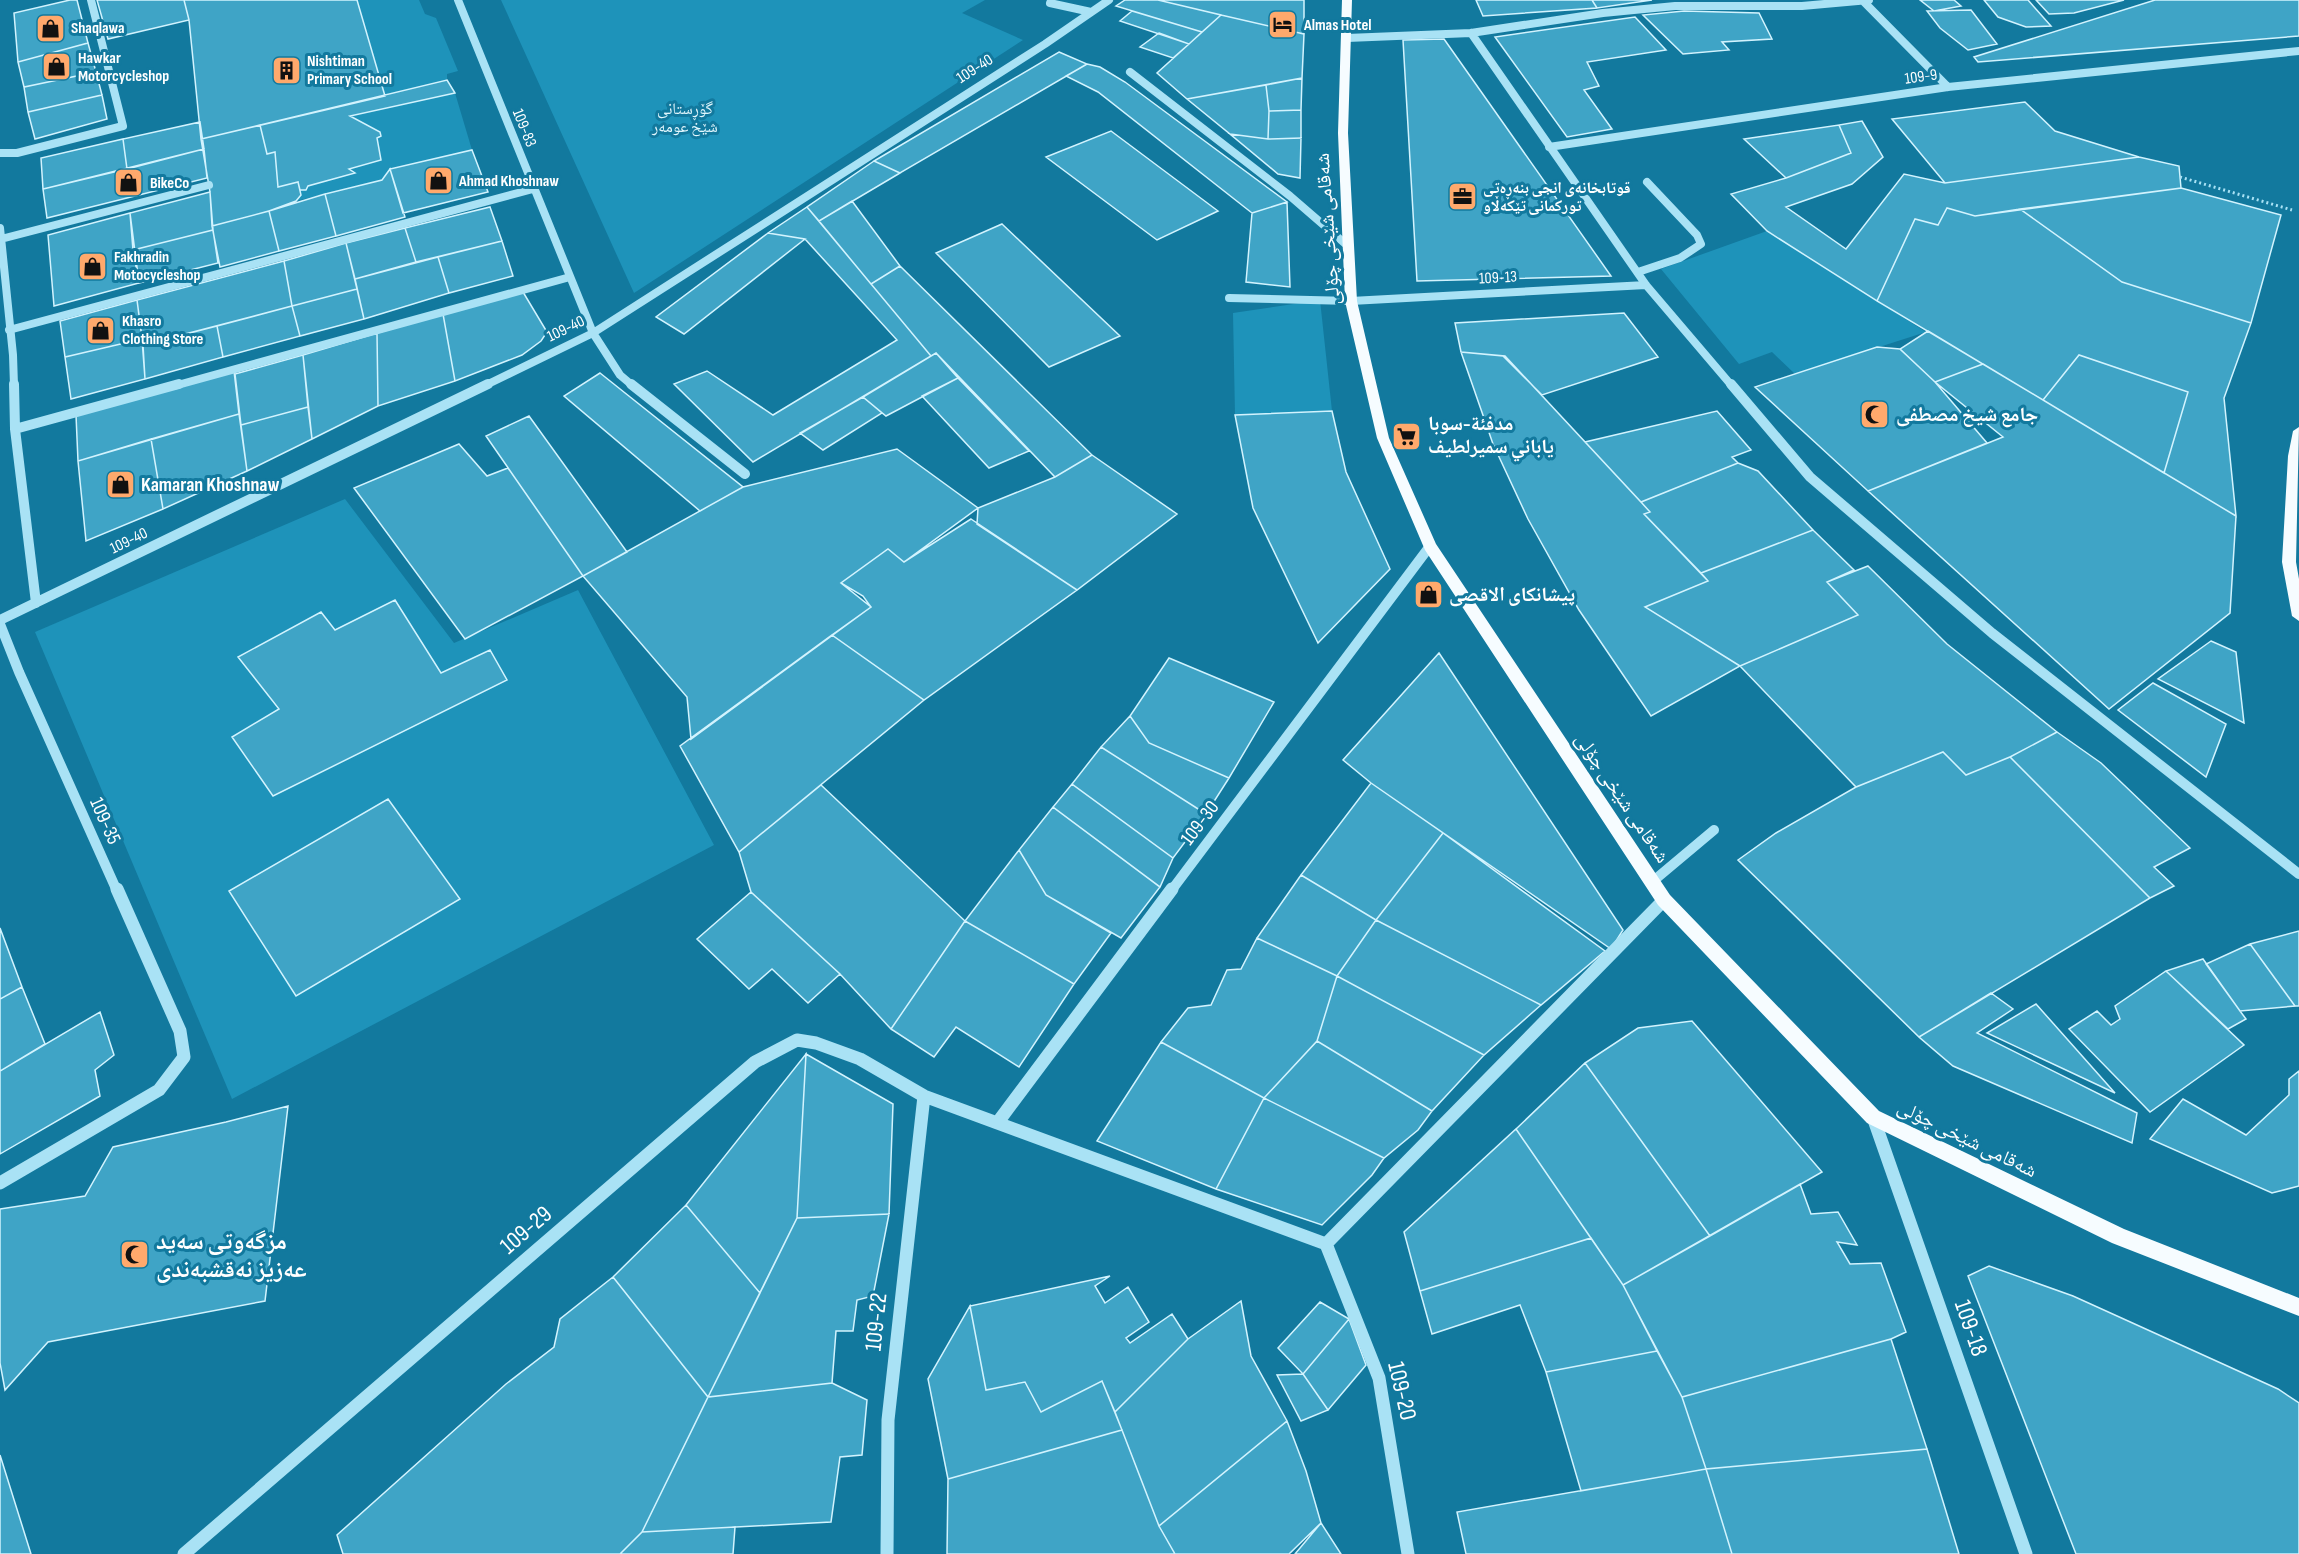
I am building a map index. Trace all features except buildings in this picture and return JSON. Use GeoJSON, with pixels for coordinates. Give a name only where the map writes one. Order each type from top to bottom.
{"type":"FeatureCollection","features":[{"type":"Feature","properties":{"kind":"main road","name":"شەقامی شێخی چۆلی"},"geometry":{"type":"LineString","coordinates":[[1347,0],[1343,133],[1351,301],[1383,438],[1430,546],[1664,900],[1873,1117],[2120,1236],[2299,1307]]}},
{"type":"Feature","properties":{"kind":"main road"},"geometry":{"type":"LineString","coordinates":[[2298,441],[2289,562],[2299,612]]}},
{"type":"Feature","properties":{"kind":"street"},"geometry":{"type":"LineString","coordinates":[[0,153],[17,153],[123,126],[91,0]]}},
{"type":"Feature","properties":{"kind":"street","name":"109-83"},"geometry":{"type":"LineString","coordinates":[[458,0],[593,333],[620,375],[745,474]]}},
{"type":"Feature","properties":{"kind":"street","name":"109-40"},"geometry":{"type":"LineString","coordinates":[[0,620],[593,333],[1109,0]]}},
{"type":"Feature","properties":{"kind":"street"},"geometry":{"type":"LineString","coordinates":[[1347,38],[1471,33],[1603,13],[1675,6],[1781,7],[1866,1],[1948,87]]}},
{"type":"Feature","properties":{"kind":"street"},"geometry":{"type":"LineString","coordinates":[[1050,3],[1091,12]]}},
{"type":"Feature","properties":{"kind":"street"},"geometry":{"type":"LineString","coordinates":[[1471,33],[1647,285],[1810,477],[1992,633],[2299,873]]}},
{"type":"Feature","properties":{"kind":"street","name":"109-9"},"geometry":{"type":"LineString","coordinates":[[1549,147],[1948,87],[2299,51]]}},
{"type":"Feature","properties":{"kind":"street"},"geometry":{"type":"LineString","coordinates":[[1130,72],[1290,196],[1349,247]]}},
{"type":"Feature","properties":{"kind":"street"},"geometry":{"type":"LineString","coordinates":[[1638,272],[1684,256],[1696,250],[1701,244],[1697,235],[1647,182]]}},
{"type":"Feature","properties":{"kind":"street"},"geometry":{"type":"LineString","coordinates":[[1,239],[208,185]]}},
{"type":"Feature","properties":{"kind":"street"},"geometry":{"type":"LineString","coordinates":[[9,330],[533,189]]}},
{"type":"Feature","properties":{"kind":"street"},"geometry":{"type":"LineString","coordinates":[[0,228],[15,429],[36,603]]}},
{"type":"Feature","properties":{"kind":"street"},"geometry":{"type":"LineString","coordinates":[[15,429],[570,277]]}},
{"type":"Feature","properties":{"kind":"street","name":"109-13"},"geometry":{"type":"LineString","coordinates":[[1229,298],[1351,301],[1647,285]]}},
{"type":"Feature","properties":{"kind":"street","name":"109-30"},"geometry":{"type":"LineString","coordinates":[[998,1122],[1430,546]]}},
{"type":"Feature","properties":{"kind":"street","name":"109-35"},"geometry":{"type":"LineString","coordinates":[[0,624],[19,672],[180,1031],[183,1057],[159,1090],[0,1183]]}},
{"type":"Feature","properties":{"kind":"street"},"geometry":{"type":"LineString","coordinates":[[1652,882],[1714,830]]}},
{"type":"Feature","properties":{"kind":"street"},"geometry":{"type":"LineString","coordinates":[[1326,1244],[1664,900]]}},
{"type":"Feature","properties":{"kind":"street","name":"109-29"},"geometry":{"type":"LineString","coordinates":[[184,1554],[755,1062],[797,1040],[816,1043],[860,1059],[924,1096],[1326,1244]]}},
{"type":"Feature","properties":{"kind":"street","name":"109-22"},"geometry":{"type":"LineString","coordinates":[[887,1554],[888,1420],[924,1096]]}},
{"type":"Feature","properties":{"kind":"street","name":"109-18"},"geometry":{"type":"LineString","coordinates":[[1873,1117],[2026,1554]]}},
{"type":"Feature","properties":{"kind":"street","name":"109-20"},"geometry":{"type":"LineString","coordinates":[[1326,1244],[1379,1378],[1408,1554]]}},
{"type":"Feature","properties":{"kind":"path"},"geometry":{"type":"LineString","coordinates":[[2180,177],[2292,210]]}},
{"type":"Feature","properties":{"kind":"green space"},"geometry":{"type":"Polygon","coordinates":[[[357,0],[419,0],[425,14],[436,18],[458,71],[447,74],[447,80],[385,96],[357,0]]]}},
{"type":"Feature","properties":{"kind":"green space","name":"گۆڕستانی شێخ عومەر"},"geometry":{"type":"Polygon","coordinates":[[[501,0],[985,0],[962,13],[1023,40],[634,293],[501,0]]]}},
{"type":"Feature","properties":{"kind":"green space"},"geometry":{"type":"Polygon","coordinates":[[[455,93],[472,150],[390,169],[382,180],[296,201],[301,195],[300,190],[306,190],[308,186],[354,173],[349,169],[380,136],[380,132],[350,116],[455,93]]]}},
{"type":"Feature","properties":{"kind":"green space"},"geometry":{"type":"Polygon","coordinates":[[[1767,231],[1926,332],[1795,374],[1772,352],[1739,364],[1661,269],[1767,231]]]}},
{"type":"Feature","properties":{"kind":"green space"},"geometry":{"type":"Polygon","coordinates":[[[1320,300],[1332,411],[1235,415],[1233,313],[1320,300]]]}},
{"type":"Feature","properties":{"kind":"green space"},"geometry":{"type":"Polygon","coordinates":[[[345,499],[454,643],[578,590],[714,845],[232,1099],[35,632],[345,499]]]}},
{"type":"Feature","properties":{"kind":"place","name":"Almas Hotel"},"geometry":{"type":"Point","coordinates":[1283,25]}},
{"type":"Feature","properties":{"kind":"place","name":"Shaqlawa"},"geometry":{"type":"Point","coordinates":[50,28]}},
{"type":"Feature","properties":{"kind":"place","name":"Hawkar Motorcycleshop"},"geometry":{"type":"Point","coordinates":[57,67]}},
{"type":"Feature","properties":{"kind":"place","name":"Nishtiman Primary School"},"geometry":{"type":"Point","coordinates":[286,70]}},
{"type":"Feature","properties":{"kind":"place","name":"Ahmad Khoshnaw"},"geometry":{"type":"Point","coordinates":[438,181]}},
{"type":"Feature","properties":{"kind":"place","name":"BikeCo"},"geometry":{"type":"Point","coordinates":[129,183]}},
{"type":"Feature","properties":{"kind":"place","name":"قوتابخانەی انجی بنەڕەتی تورکمانی تێکەڵاو"},"geometry":{"type":"Point","coordinates":[1462,197]}},
{"type":"Feature","properties":{"kind":"place","name":"Fakhradin Motocycleshop"},"geometry":{"type":"Point","coordinates":[93,266]}},
{"type":"Feature","properties":{"kind":"place","name":"Khasro Clothing Store"},"geometry":{"type":"Point","coordinates":[101,330]}},
{"type":"Feature","properties":{"kind":"place","name":"جامع شيخ مصطفى"},"geometry":{"type":"Point","coordinates":[1875,415]}},
{"type":"Feature","properties":{"kind":"place","name":"مدفئة-سوبا ياباني سميرلطيف"},"geometry":{"type":"Point","coordinates":[1407,436]}},
{"type":"Feature","properties":{"kind":"place","name":"Kamaran Khoshnaw"},"geometry":{"type":"Point","coordinates":[120,485]}},
{"type":"Feature","properties":{"kind":"place","name":"پيشانكاى الاقصى"},"geometry":{"type":"Point","coordinates":[1428,595]}},
{"type":"Feature","properties":{"kind":"place","name":"مزگەوتی سەید عەزیز نەقشبەندی"},"geometry":{"type":"Point","coordinates":[135,1255]}}]}
